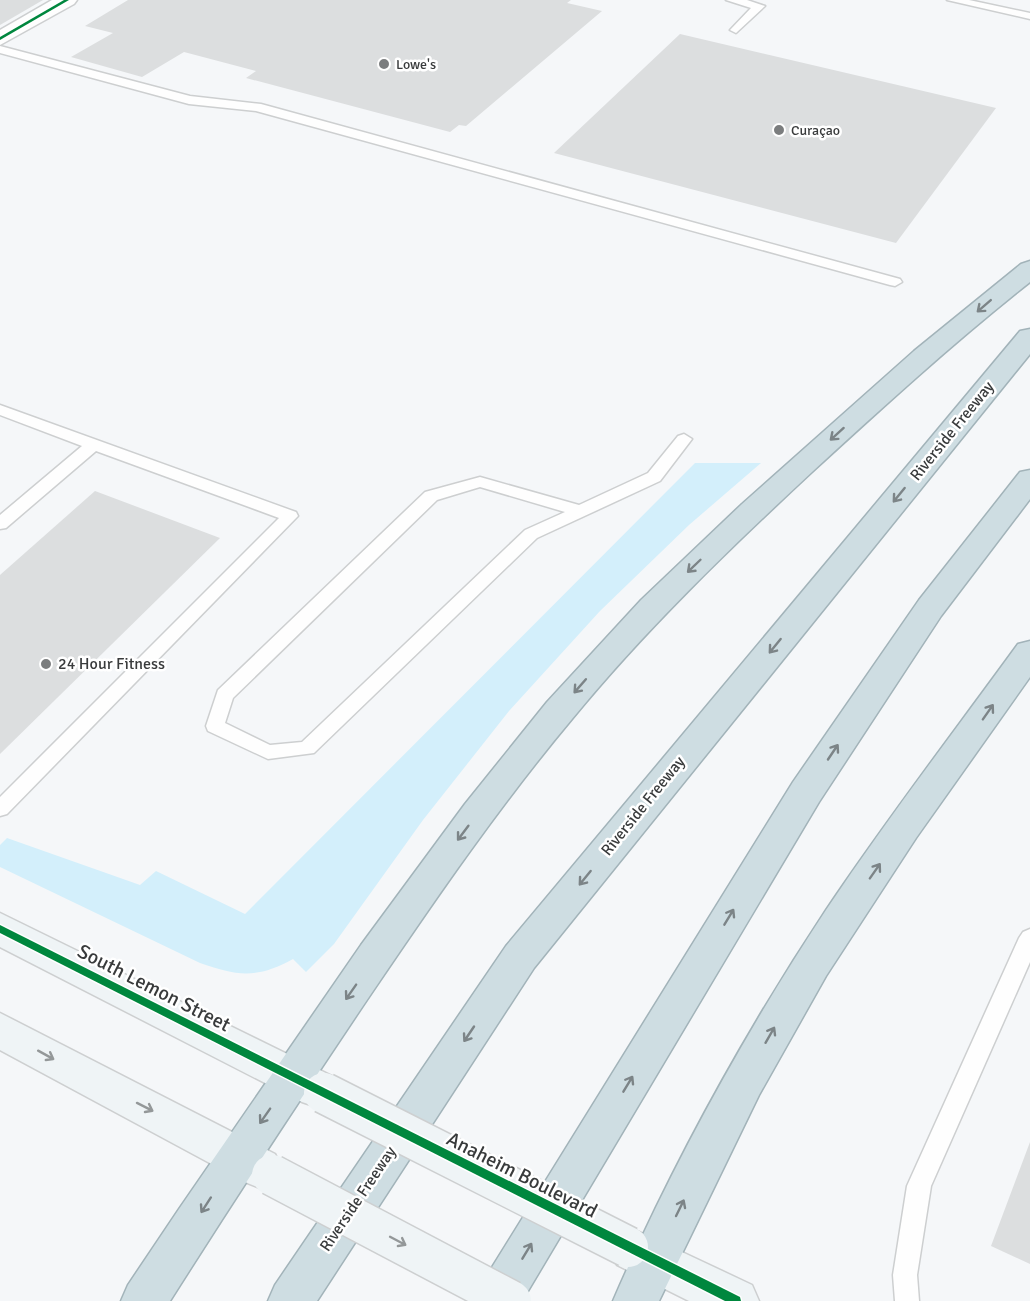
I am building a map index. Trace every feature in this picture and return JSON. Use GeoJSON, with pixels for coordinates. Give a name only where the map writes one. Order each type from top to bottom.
{"type":"FeatureCollection","features":[{"type":"Feature","properties":{"kind":"highway"},"geometry":{"type":"LineString","coordinates":[[144,1301],[255,1165],[308,1085],[424,885],[498,786],[618,642],[774,491],[889,387],[1030,269]]}},
{"type":"Feature","properties":{"kind":"highway","name":"Riverside Freeway"},"geometry":{"type":"LineString","coordinates":[[291,1301],[520,957],[1030,337]]}},
{"type":"Feature","properties":{"kind":"highway"},"geometry":{"type":"LineString","coordinates":[[497,1301],[806,792],[930,608],[1030,479]]}},
{"type":"Feature","properties":{"kind":"highway"},"geometry":{"type":"LineString","coordinates":[[636,1301],[642,1254],[724,1118],[785,1009],[851,905],[1030,652]]}},
{"type":"Feature","properties":{"kind":"street"},"geometry":{"type":"LineString","coordinates":[[0,39],[67,0]]}},
{"type":"Feature","properties":{"kind":"street","name":"South Lemon Street"},"geometry":{"type":"LineString","coordinates":[[0,929],[308,1085]]}},
{"type":"Feature","properties":{"kind":"street"},"geometry":{"type":"LineString","coordinates":[[0,1030],[511,1301]]}},
{"type":"Feature","properties":{"kind":"street","name":"Anaheim Boulevard"},"geometry":{"type":"LineString","coordinates":[[308,1085],[736,1301]]}},
{"type":"Feature","properties":{"kind":"lane"},"geometry":{"type":"LineString","coordinates":[[732,0],[759,6],[736,30]]}},
{"type":"Feature","properties":{"kind":"lane"},"geometry":{"type":"LineString","coordinates":[[953,0],[1030,16]]}},
{"type":"Feature","properties":{"kind":"lane"},"geometry":{"type":"LineString","coordinates":[[0,49],[189,100],[257,107],[895,282]]}},
{"type":"Feature","properties":{"kind":"lane"},"geometry":{"type":"LineString","coordinates":[[0,410],[290,516],[0,809]]}},
{"type":"Feature","properties":{"kind":"lane"},"geometry":{"type":"LineString","coordinates":[[581,511],[480,482],[430,496],[225,695],[215,726],[268,752],[307,748],[531,534],[581,511],[654,477],[684,439]]}},
{"type":"Feature","properties":{"kind":"lane"},"geometry":{"type":"LineString","coordinates":[[0,524],[94,444]]}},
{"type":"Feature","properties":{"kind":"lane"},"geometry":{"type":"LineString","coordinates":[[907,1301],[905,1275],[919,1186],[1030,938]]}},
{"type":"Feature","properties":{"kind":"shaded area"},"geometry":{"type":"Polygon","coordinates":[[[695,463],[761,463],[689,525],[600,611],[509,711],[423,820],[334,944],[306,972],[293,959],[268,970],[247,973],[225,971],[200,963],[0,867],[0,845],[7,838],[140,885],[156,871],[245,914],[695,463]]]}},
{"type":"Feature","properties":{"kind":"building"},"geometry":{"type":"Polygon","coordinates":[[[0,0],[43,0],[0,25],[0,0]]]}},
{"type":"Feature","properties":{"kind":"building","name":"Lowe's"},"geometry":{"type":"Polygon","coordinates":[[[128,0],[571,0],[567,3],[602,11],[466,126],[459,125],[450,132],[246,78],[256,71],[184,52],[142,77],[71,57],[113,33],[85,26],[128,0]]]}},
{"type":"Feature","properties":{"kind":"building","name":"Curaçao"},"geometry":{"type":"Polygon","coordinates":[[[680,34],[996,108],[896,243],[554,153],[680,34]]]}},
{"type":"Feature","properties":{"kind":"building","name":"24 Hour Fitness"},"geometry":{"type":"Polygon","coordinates":[[[95,491],[220,538],[0,754],[0,575],[95,491]]]}},
{"type":"Feature","properties":{"kind":"building"},"geometry":{"type":"Polygon","coordinates":[[[1030,1142],[1030,1264],[991,1246],[1030,1142]]]}},
{"type":"Feature","properties":{"kind":"cycle path"},"geometry":{"type":"LineString","coordinates":[[0,39],[67,0]]}},
{"type":"Feature","properties":{"kind":"cycle path"},"geometry":{"type":"LineString","coordinates":[[0,929],[736,1301]]}},
{"type":"Feature","properties":{"kind":"place","name":"Lowe's"},"geometry":{"type":"Point","coordinates":[384,64]}},
{"type":"Feature","properties":{"kind":"place","name":"Curaçao"},"geometry":{"type":"Point","coordinates":[779,130]}},
{"type":"Feature","properties":{"kind":"place","name":"24 Hour Fitness"},"geometry":{"type":"Point","coordinates":[46,664]}}]}
